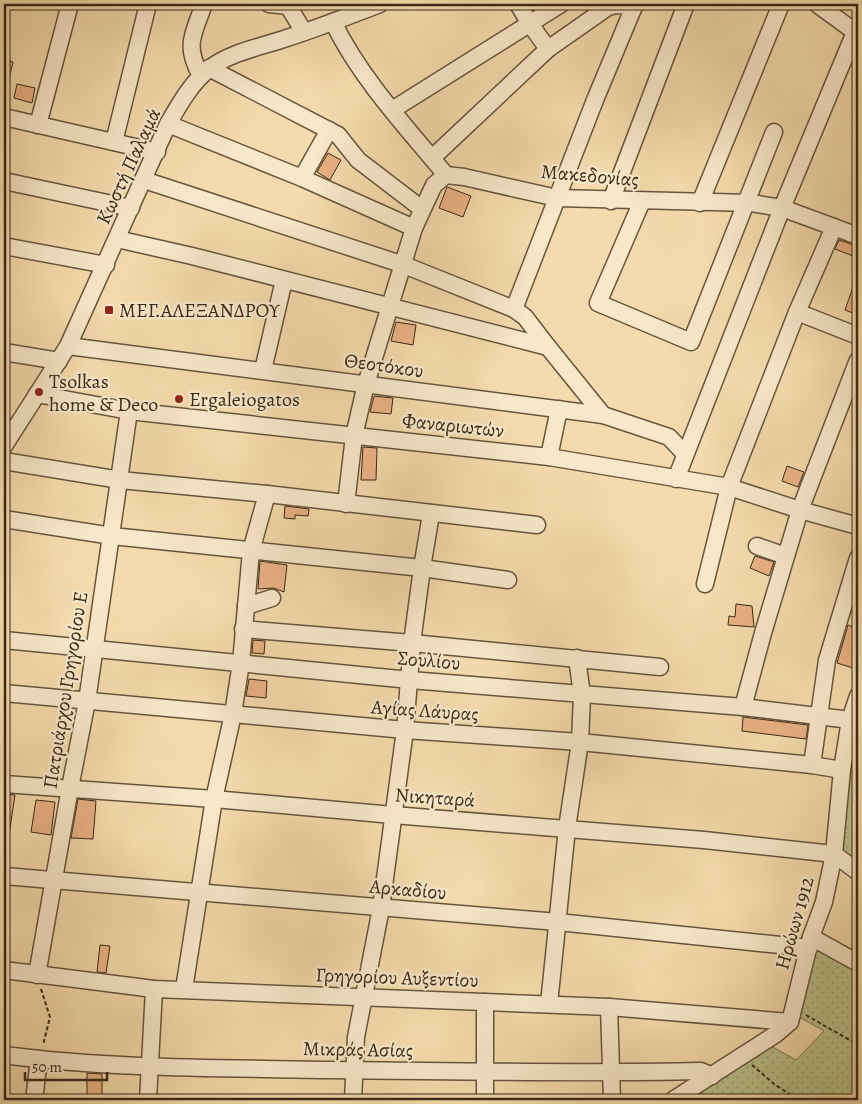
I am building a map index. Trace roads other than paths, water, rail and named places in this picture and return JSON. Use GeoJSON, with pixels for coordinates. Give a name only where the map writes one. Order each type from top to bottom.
{"type":"FeatureCollection","features":[{"type":"Feature","properties":{"kind":"street"},"geometry":{"type":"LineString","coordinates":[[38,125],[70,4]]}},
{"type":"Feature","properties":{"kind":"street"},"geometry":{"type":"LineString","coordinates":[[114,142],[148,4]]}},
{"type":"Feature","properties":{"kind":"street"},"geometry":{"type":"LineString","coordinates":[[204,4],[194,33],[191,56],[205,72],[338,135],[358,160],[422,209]]}},
{"type":"Feature","properties":{"kind":"street"},"geometry":{"type":"LineString","coordinates":[[269,4],[288,5],[304,32]]}},
{"type":"Feature","properties":{"kind":"street","name":"Κωστή Παλαμά"},"geometry":{"type":"LineString","coordinates":[[4,446],[68,346],[168,124],[179,105],[205,72],[228,58],[333,22],[356,8],[380,4]]}},
{"type":"Feature","properties":{"kind":"street"},"geometry":{"type":"LineString","coordinates":[[518,4],[548,49]]}},
{"type":"Feature","properties":{"kind":"street"},"geometry":{"type":"LineString","coordinates":[[392,110],[561,4]]}},
{"type":"Feature","properties":{"kind":"street"},"geometry":{"type":"LineString","coordinates":[[432,158],[548,49],[608,7],[615,4],[635,5],[514,309]]}},
{"type":"Feature","properties":{"kind":"street"},"geometry":{"type":"LineString","coordinates":[[612,201],[686,4]]}},
{"type":"Feature","properties":{"kind":"street"},"geometry":{"type":"LineString","coordinates":[[700,203],[781,4]]}},
{"type":"Feature","properties":{"kind":"street"},"geometry":{"type":"LineString","coordinates":[[676,479],[684,454],[782,208],[856,33],[817,4]]}},
{"type":"Feature","properties":{"kind":"street"},"geometry":{"type":"LineString","coordinates":[[333,22],[346,49],[392,110],[446,175],[434,185],[414,228],[366,384],[354,436],[346,504]]}},
{"type":"Feature","properties":{"kind":"street"},"geometry":{"type":"LineString","coordinates":[[8,118],[157,152]]}},
{"type":"Feature","properties":{"kind":"street"},"geometry":{"type":"LineString","coordinates":[[168,124],[302,178],[414,228]]}},
{"type":"Feature","properties":{"kind":"street"},"geometry":{"type":"LineString","coordinates":[[302,178],[328,130]]}},
{"type":"Feature","properties":{"kind":"street"},"geometry":{"type":"LineString","coordinates":[[642,201],[598,303],[691,342],[774,132]]}},
{"type":"Feature","properties":{"kind":"street","name":"Μακεδονίας"},"geometry":{"type":"LineString","coordinates":[[446,175],[464,177],[557,198],[612,201],[746,203],[782,208],[858,236]]}},
{"type":"Feature","properties":{"kind":"street"},"geometry":{"type":"LineString","coordinates":[[144,180],[404,265],[514,309],[525,317],[603,416]]}},
{"type":"Feature","properties":{"kind":"street"},"geometry":{"type":"LineString","coordinates":[[4,181],[131,208]]}},
{"type":"Feature","properties":{"kind":"street"},"geometry":{"type":"LineString","coordinates":[[704,584],[729,487],[797,312],[834,227]]}},
{"type":"Feature","properties":{"kind":"street"},"geometry":{"type":"LineString","coordinates":[[117,239],[548,347]]}},
{"type":"Feature","properties":{"kind":"street"},"geometry":{"type":"LineString","coordinates":[[4,246],[106,265]]}},
{"type":"Feature","properties":{"kind":"street"},"geometry":{"type":"LineString","coordinates":[[263,370],[284,280]]}},
{"type":"Feature","properties":{"kind":"street"},"geometry":{"type":"LineString","coordinates":[[797,312],[858,336]]}},
{"type":"Feature","properties":{"kind":"street","name":"Θεοτόκου"},"geometry":{"type":"LineString","coordinates":[[68,346],[263,370],[603,416],[669,437],[684,454]]}},
{"type":"Feature","properties":{"kind":"street"},"geometry":{"type":"LineString","coordinates":[[4,352],[59,361]]}},
{"type":"Feature","properties":{"kind":"street"},"geometry":{"type":"LineString","coordinates":[[743,707],[762,633],[800,510],[858,360]]}},
{"type":"Feature","properties":{"kind":"street","name":"Φαναριωτών"},"geometry":{"type":"LineString","coordinates":[[37,394],[129,411],[549,457],[729,487],[858,526]]}},
{"type":"Feature","properties":{"kind":"street"},"geometry":{"type":"LineString","coordinates":[[549,457],[559,410]]}},
{"type":"Feature","properties":{"kind":"street","name":"Πατριάρχου Γρηγορίου Ε"},"geometry":{"type":"LineString","coordinates":[[37,975],[87,701],[129,411]]}},
{"type":"Feature","properties":{"kind":"street"},"geometry":{"type":"LineString","coordinates":[[4,461],[120,480],[267,494],[538,525]]}},
{"type":"Feature","properties":{"kind":"street"},"geometry":{"type":"LineString","coordinates":[[184,990],[214,799],[233,714],[241,664],[251,551],[267,494]]}},
{"type":"Feature","properties":{"kind":"street"},"geometry":{"type":"LineString","coordinates":[[353,1100],[356,1037],[381,908],[405,730],[412,643],[431,514]]}},
{"type":"Feature","properties":{"kind":"street"},"geometry":{"type":"LineString","coordinates":[[4,519],[112,536],[422,568],[508,580]]}},
{"type":"Feature","properties":{"kind":"street"},"geometry":{"type":"LineString","coordinates":[[757,546],[786,556]]}},
{"type":"Feature","properties":{"kind":"street"},"geometry":{"type":"LineString","coordinates":[[812,765],[826,660],[858,558]]}},
{"type":"Feature","properties":{"kind":"street"},"geometry":{"type":"LineString","coordinates":[[246,606],[272,598]]}},
{"type":"Feature","properties":{"kind":"street"},"geometry":{"type":"LineString","coordinates":[[243,629],[660,667]]}},
{"type":"Feature","properties":{"kind":"street","name":"Σουλίου"},"geometry":{"type":"LineString","coordinates":[[4,640],[582,696],[743,707],[850,720]]}},
{"type":"Feature","properties":{"kind":"street"},"geometry":{"type":"LineString","coordinates":[[549,1004],[567,828],[580,742],[582,696],[577,658]]}},
{"type":"Feature","properties":{"kind":"street","name":"Αγίας Λάυρας"},"geometry":{"type":"LineString","coordinates":[[4,693],[405,730],[580,742],[812,765],[842,770]]}},
{"type":"Feature","properties":{"kind":"street","name":"Ηρώων 1912"},"geometry":{"type":"LineString","coordinates":[[791,1014],[810,942],[824,902],[834,854],[842,770],[850,720],[858,696]]}},
{"type":"Feature","properties":{"kind":"street","name":"Νικηταρά"},"geometry":{"type":"LineString","coordinates":[[4,784],[567,828],[834,854]]}},
{"type":"Feature","properties":{"kind":"street"},"geometry":{"type":"LineString","coordinates":[[834,854],[858,872]]}},
{"type":"Feature","properties":{"kind":"street","name":"Αρκαδίου"},"geometry":{"type":"LineString","coordinates":[[4,876],[810,942]]}},
{"type":"Feature","properties":{"kind":"street"},"geometry":{"type":"LineString","coordinates":[[810,942],[858,963]]}},
{"type":"Feature","properties":{"kind":"street","name":"Γρηγορίου Αυξεντίου"},"geometry":{"type":"LineString","coordinates":[[4,970],[154,989],[791,1014]]}},
{"type":"Feature","properties":{"kind":"street"},"geometry":{"type":"LineString","coordinates":[[148,1100],[154,989]]}},
{"type":"Feature","properties":{"kind":"street"},"geometry":{"type":"LineString","coordinates":[[485,1100],[486,1002]]}},
{"type":"Feature","properties":{"kind":"street"},"geometry":{"type":"LineString","coordinates":[[609,1007],[612,1100]]}},
{"type":"Feature","properties":{"kind":"street"},"geometry":{"type":"LineString","coordinates":[[673,1100],[776,1034],[791,1014]]}},
{"type":"Feature","properties":{"kind":"street","name":"Μικράς Ασίας"},"geometry":{"type":"LineString","coordinates":[[4,1054],[39,1059],[150,1067],[611,1073],[701,1071],[712,1076]]}},
{"type":"Feature","properties":{"kind":"street"},"geometry":{"type":"LineString","coordinates":[[34,1100],[39,1059]]}},
{"type":"Feature","properties":{"kind":"place","name":"ΜΕΓ.ΑΛΕΞΑΝΔΡΟΥ"},"geometry":{"type":"Point","coordinates":[109,310]}},
{"type":"Feature","properties":{"kind":"place","name":"Tsolkas home & Deco"},"geometry":{"type":"Point","coordinates":[39,392]}},
{"type":"Feature","properties":{"kind":"place","name":"Ergaleiogatos"},"geometry":{"type":"Point","coordinates":[179,399]}}]}
